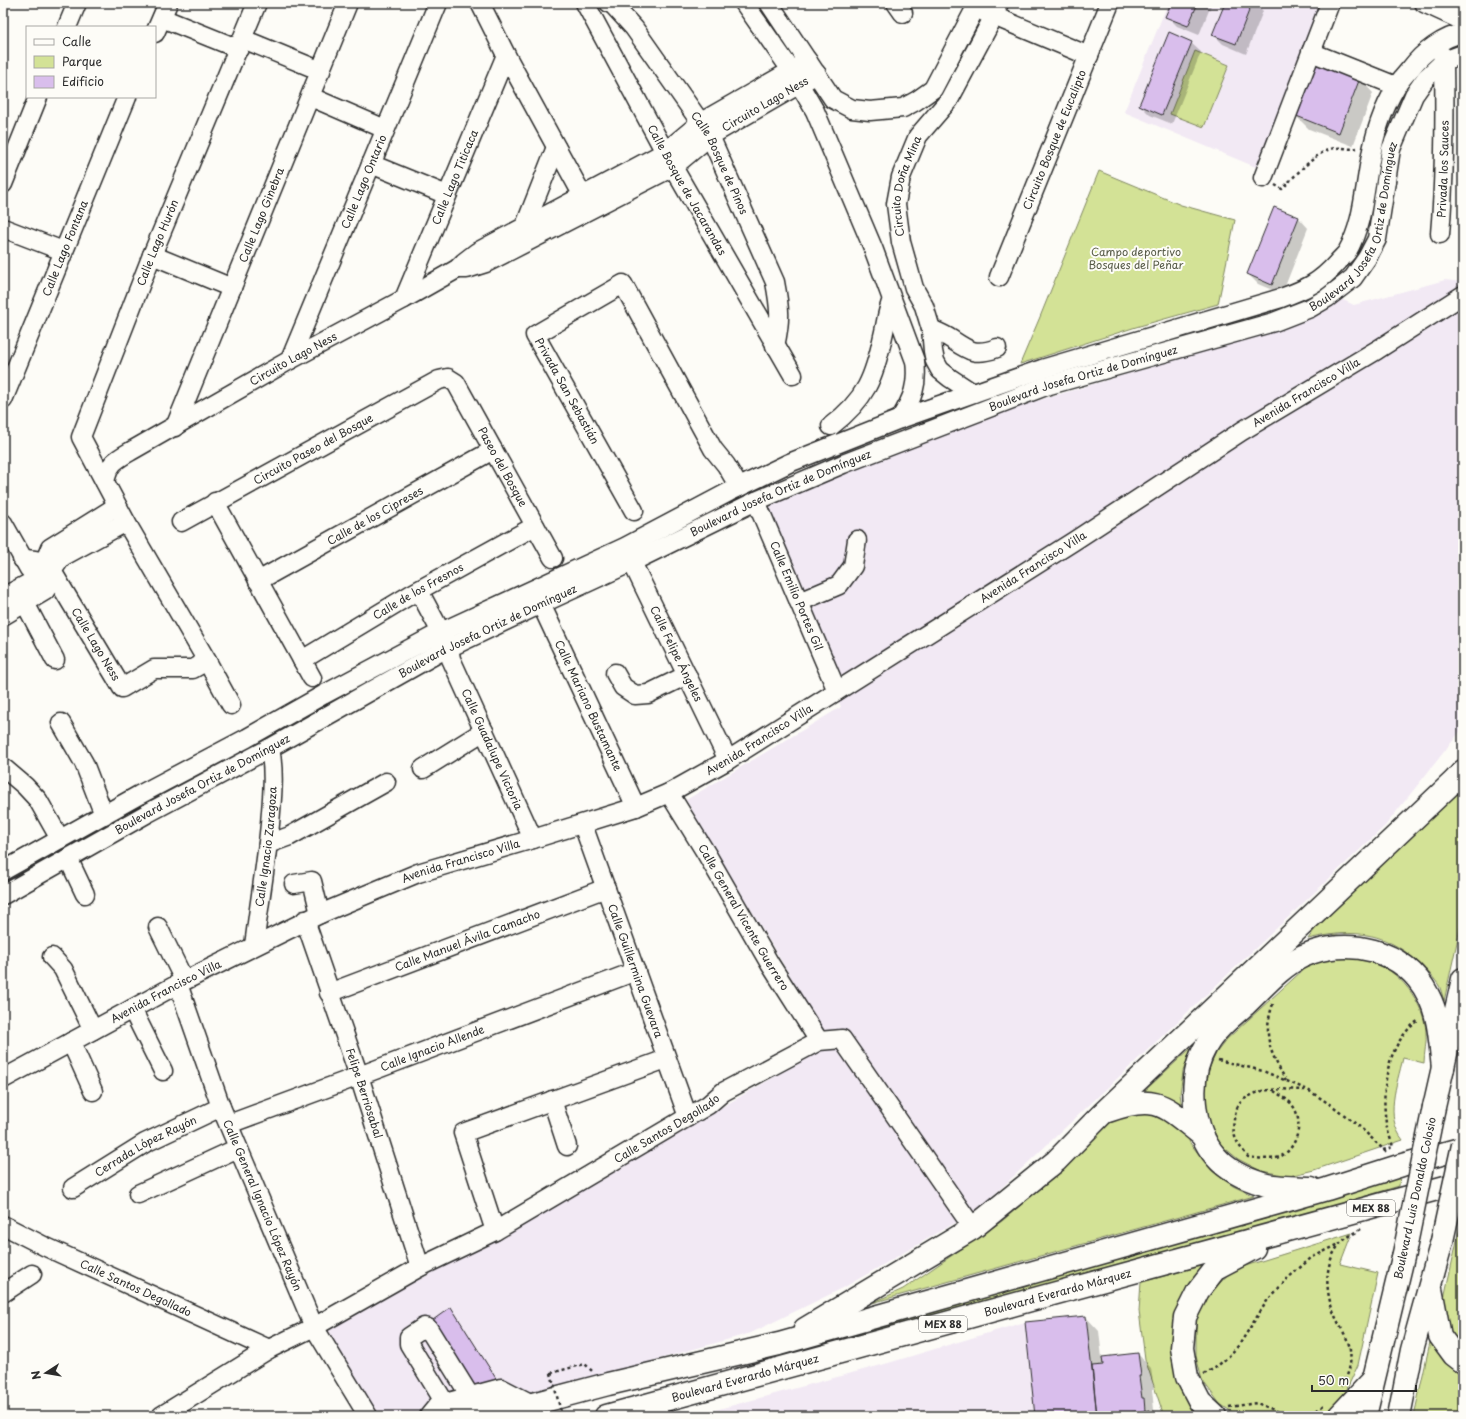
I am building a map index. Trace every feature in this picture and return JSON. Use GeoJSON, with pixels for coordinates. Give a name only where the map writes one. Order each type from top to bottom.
{"type":"FeatureCollection","features":[{"type":"Feature","properties":{"kind":"main road"},"geometry":{"type":"LineString","coordinates":[[779,1344],[973,1228],[1056,1161],[1104,1112],[1454,781],[1463,770]]}},
{"type":"Feature","properties":{"kind":"main road"},"geometry":{"type":"LineString","coordinates":[[1327,1189],[1265,1185],[1239,1175],[1216,1158],[1203,1136],[1195,1108],[1194,1085],[1197,1066],[1205,1047],[1217,1030],[1286,966],[1302,956],[1328,947],[1350,946],[1370,949],[1389,956],[1406,966],[1417,978],[1428,994],[1436,1014],[1442,1068]]}},
{"type":"Feature","properties":{"kind":"main road","name":"Boulevard Luis Donaldo Colosio"},"geometry":{"type":"LineString","coordinates":[[1365,1416],[1405,1249],[1442,1068],[1463,979]]}},
{"type":"Feature","properties":{"kind":"main road"},"geometry":{"type":"LineString","coordinates":[[1104,1112],[1138,1102],[1150,1102],[1170,1110],[1203,1136]]}},
{"type":"Feature","properties":{"kind":"main road"},"geometry":{"type":"LineString","coordinates":[[1399,1416],[1412,1350],[1442,1241],[1463,1145]]}},
{"type":"Feature","properties":{"kind":"main road","name":"MEX 88"},"geometry":{"type":"LineString","coordinates":[[487,1416],[608,1384],[779,1344],[1327,1189],[1402,1165],[1463,1148]]}},
{"type":"Feature","properties":{"kind":"main road","name":"Boulevard Everardo Márquez"},"geometry":{"type":"LineString","coordinates":[[606,1416],[1463,1182]]}},
{"type":"Feature","properties":{"kind":"main road"},"geometry":{"type":"LineString","coordinates":[[1219,1412],[1200,1402],[1187,1377],[1182,1348],[1185,1317],[1198,1291],[1216,1268],[1280,1232]]}},
{"type":"Feature","properties":{"kind":"main road"},"geometry":{"type":"LineString","coordinates":[[1430,1283],[1440,1336],[1454,1355],[1463,1362]]}},
{"type":"Feature","properties":{"kind":"main road"},"geometry":{"type":"LineString","coordinates":[[1338,1412],[1374,1380]]}},
{"type":"Feature","properties":{"kind":"main road"},"geometry":{"type":"LineString","coordinates":[[1373,1416],[1374,1380]]}},
{"type":"Feature","properties":{"kind":"main road"},"geometry":{"type":"LineString","coordinates":[[1391,1416],[1405,1386]]}},
{"type":"Feature","properties":{"kind":"street"},"geometry":{"type":"LineString","coordinates":[[67,26],[77,3]]}},
{"type":"Feature","properties":{"kind":"street","name":"Calle Lago Hurón"},"geometry":{"type":"LineString","coordinates":[[116,503],[82,437],[152,255],[257,3]]}},
{"type":"Feature","properties":{"kind":"street","name":"Calle Lago Ginebra"},"geometry":{"type":"LineString","coordinates":[[175,427],[311,97],[348,3]]}},
{"type":"Feature","properties":{"kind":"street","name":"Calle Lago Ontario"},"geometry":{"type":"LineString","coordinates":[[290,360],[438,3]]}},
{"type":"Feature","properties":{"kind":"street"},"geometry":{"type":"LineString","coordinates":[[480,3],[506,55],[587,203]]}},
{"type":"Feature","properties":{"kind":"street","name":"Calle Bosque de Jacarandas"},"geometry":{"type":"LineString","coordinates":[[585,3],[669,160],[793,375]]}},
{"type":"Feature","properties":{"kind":"street","name":"Calle Bosque de Pinos"},"geometry":{"type":"LineString","coordinates":[[609,3],[613,5],[634,28],[705,129],[774,282],[780,307],[779,329],[775,346]]}},
{"type":"Feature","properties":{"kind":"street"},"geometry":{"type":"LineString","coordinates":[[744,3],[795,77],[815,111],[873,248],[891,300],[915,361],[916,376],[914,391],[909,406],[900,419]]}},
{"type":"Feature","properties":{"kind":"street"},"geometry":{"type":"LineString","coordinates":[[769,3],[833,98],[852,109],[870,111],[902,108],[916,101],[933,88],[977,6],[996,10],[1089,56]]}},
{"type":"Feature","properties":{"kind":"street","name":"Circuito Bosque de Eucalipto"},"geometry":{"type":"LineString","coordinates":[[999,277],[1110,3]]}},
{"type":"Feature","properties":{"kind":"street"},"geometry":{"type":"LineString","coordinates":[[1263,178],[1330,3]]}},
{"type":"Feature","properties":{"kind":"street"},"geometry":{"type":"LineString","coordinates":[[1424,3],[1463,21]]}},
{"type":"Feature","properties":{"kind":"street","name":"Circuito Doña Mina"},"geometry":{"type":"LineString","coordinates":[[973,393],[940,370],[935,361],[931,329],[924,306],[914,288],[902,242],[896,204],[900,177],[918,136],[949,100],[996,10]]}},
{"type":"Feature","properties":{"kind":"street"},"geometry":{"type":"LineString","coordinates":[[161,18],[321,71]]}},
{"type":"Feature","properties":{"kind":"street","name":"Boulevard Josefa Ortiz de Domínguez"},"geometry":{"type":"LineString","coordinates":[[3,870],[323,695],[541,604],[629,555],[704,505],[789,463],[900,419],[1042,368],[1290,295],[1308,288],[1327,274],[1346,252],[1357,228],[1364,200],[1373,144],[1382,117],[1396,86],[1418,59],[1437,44],[1457,34],[1463,33]]}},
{"type":"Feature","properties":{"kind":"street","name":"Privada los Sauces"},"geometry":{"type":"LineString","coordinates":[[1437,44],[1444,61],[1445,105],[1444,186],[1440,234]]}},
{"type":"Feature","properties":{"kind":"street"},"geometry":{"type":"LineString","coordinates":[[1312,52],[1396,86]]}},
{"type":"Feature","properties":{"kind":"street","name":"Boulevard Josefa Ortiz de Domínguez"},"geometry":{"type":"LineString","coordinates":[[3,895],[148,813],[270,748],[442,645],[629,555],[714,522],[756,500],[843,464],[1046,386],[1274,322],[1310,308],[1327,298],[1353,278],[1367,258],[1377,239],[1391,149],[1414,95],[1426,78],[1444,61],[1463,54]]}},
{"type":"Feature","properties":{"kind":"street","name":"Calle Lago Titicaca"},"geometry":{"type":"LineString","coordinates":[[404,299],[506,55]]}},
{"type":"Feature","properties":{"kind":"street","name":"Privada los Sauces"},"geometry":{"type":"LineString","coordinates":[[1418,59],[1426,78],[1445,105]]}},
{"type":"Feature","properties":{"kind":"street","name":"Circuito Lago Ness"},"geometry":{"type":"LineString","coordinates":[[458,269],[467,269],[486,263],[587,203],[669,160],[705,129],[813,68]]}},
{"type":"Feature","properties":{"kind":"street"},"geometry":{"type":"LineString","coordinates":[[933,88],[949,100]]}},
{"type":"Feature","properties":{"kind":"street"},"geometry":{"type":"LineString","coordinates":[[311,97],[385,128]]}},
{"type":"Feature","properties":{"kind":"street"},"geometry":{"type":"LineString","coordinates":[[3,184],[10,145],[37,98]]}},
{"type":"Feature","properties":{"kind":"street","name":"Calle Lago Fontana"},"geometry":{"type":"LineString","coordinates":[[3,400],[126,98]]}},
{"type":"Feature","properties":{"kind":"street"},"geometry":{"type":"LineString","coordinates":[[1373,144],[1391,149]]}},
{"type":"Feature","properties":{"kind":"street"},"geometry":{"type":"LineString","coordinates":[[524,228],[556,147]]}},
{"type":"Feature","properties":{"kind":"street"},"geometry":{"type":"LineString","coordinates":[[371,164],[447,195]]}},
{"type":"Feature","properties":{"kind":"street","name":"Circuito Lago Ness"},"geometry":{"type":"LineString","coordinates":[[105,482],[107,471],[113,462],[130,451],[175,427],[290,360],[458,269],[464,262],[477,252],[524,228],[587,203]]}},
{"type":"Feature","properties":{"kind":"street"},"geometry":{"type":"LineString","coordinates":[[3,228],[63,251]]}},
{"type":"Feature","properties":{"kind":"street"},"geometry":{"type":"LineString","coordinates":[[152,255],[232,288]]}},
{"type":"Feature","properties":{"kind":"street","name":"Privada San Sebastián"},"geometry":{"type":"LineString","coordinates":[[634,511],[535,335],[623,284],[713,449],[726,465],[734,489]]}},
{"type":"Feature","properties":{"kind":"street"},"geometry":{"type":"LineString","coordinates":[[891,300],[914,288]]}},
{"type":"Feature","properties":{"kind":"street"},"geometry":{"type":"LineString","coordinates":[[1290,295],[1297,313]]}},
{"type":"Feature","properties":{"kind":"street","name":"Avenida Francisco Villa"},"geometry":{"type":"LineString","coordinates":[[3,1078],[181,982],[312,917],[418,873],[533,840],[636,807],[669,793],[728,760],[837,692],[1074,541],[1242,431],[1377,350],[1463,295]]}},
{"type":"Feature","properties":{"kind":"street"},"geometry":{"type":"LineString","coordinates":[[830,426],[845,415],[857,402],[867,387],[875,370],[880,353],[891,300]]}},
{"type":"Feature","properties":{"kind":"street"},"geometry":{"type":"LineString","coordinates":[[1200,322],[1205,341]]}},
{"type":"Feature","properties":{"kind":"street"},"geometry":{"type":"LineString","coordinates":[[880,353],[931,329],[950,338],[963,348],[973,351],[986,352],[997,348]]}},
{"type":"Feature","properties":{"kind":"street","name":"Paseo del Bosque"},"geometry":{"type":"LineString","coordinates":[[448,378],[456,383],[554,558]]}},
{"type":"Feature","properties":{"kind":"street","name":"Circuito Paseo del Bosque"},"geometry":{"type":"LineString","coordinates":[[181,522],[439,380],[448,378]]}},
{"type":"Feature","properties":{"kind":"street"},"geometry":{"type":"LineString","coordinates":[[837,445],[843,464]]}},
{"type":"Feature","properties":{"kind":"street","name":"Calle de los Cipreses"},"geometry":{"type":"LineString","coordinates":[[258,581],[493,450]]}},
{"type":"Feature","properties":{"kind":"street"},"geometry":{"type":"LineString","coordinates":[[130,451],[121,465],[116,482],[116,503],[231,705]]}},
{"type":"Feature","properties":{"kind":"street","name":"Calle Emilio Portes Gil"},"geometry":{"type":"LineString","coordinates":[[756,500],[837,692]]}},
{"type":"Feature","properties":{"kind":"street"},"geometry":{"type":"LineString","coordinates":[[215,502],[312,678]]}},
{"type":"Feature","properties":{"kind":"street"},"geometry":{"type":"LineString","coordinates":[[3,616],[45,591],[51,582],[48,567],[50,548],[116,503]]}},
{"type":"Feature","properties":{"kind":"street"},"geometry":{"type":"LineString","coordinates":[[704,505],[714,522]]}},
{"type":"Feature","properties":{"kind":"street"},"geometry":{"type":"LineString","coordinates":[[3,597],[35,580],[48,567],[62,557],[126,522]]}},
{"type":"Feature","properties":{"kind":"street"},"geometry":{"type":"LineString","coordinates":[[3,523],[35,580]]}},
{"type":"Feature","properties":{"kind":"street","name":"Calle de los Fresnos"},"geometry":{"type":"LineString","coordinates":[[302,660],[415,593],[535,526]]}},
{"type":"Feature","properties":{"kind":"street"},"geometry":{"type":"LineString","coordinates":[[799,602],[839,585],[853,566],[857,540]]}},
{"type":"Feature","properties":{"kind":"street","name":"Calle Felipe Ángeles"},"geometry":{"type":"LineString","coordinates":[[629,555],[728,760]]}},
{"type":"Feature","properties":{"kind":"street"},"geometry":{"type":"LineString","coordinates":[[22,559],[36,559],[48,567]]}},
{"type":"Feature","properties":{"kind":"street","name":"Calle Lago Ness"},"geometry":{"type":"LineString","coordinates":[[48,567],[122,688],[154,669],[193,669],[207,661]]}},
{"type":"Feature","properties":{"kind":"street","name":"Calle Guadalupe Victoria"},"geometry":{"type":"LineString","coordinates":[[415,593],[484,731],[533,840]]}},
{"type":"Feature","properties":{"kind":"street"},"geometry":{"type":"LineString","coordinates":[[25,603],[55,660]]}},
{"type":"Feature","properties":{"kind":"street","name":"Calle Mariano Bustamante"},"geometry":{"type":"LineString","coordinates":[[541,604],[636,807]]}},
{"type":"Feature","properties":{"kind":"street"},"geometry":{"type":"LineString","coordinates":[[615,673],[623,687],[635,696],[648,694],[687,675]]}},
{"type":"Feature","properties":{"kind":"street"},"geometry":{"type":"LineString","coordinates":[[61,723],[84,763],[104,815]]}},
{"type":"Feature","properties":{"kind":"street"},"geometry":{"type":"LineString","coordinates":[[423,769],[484,731]]}},
{"type":"Feature","properties":{"kind":"street","name":"Calle Ignacio Zaragoza"},"geometry":{"type":"LineString","coordinates":[[254,946],[268,844],[273,786],[270,748]]}},
{"type":"Feature","properties":{"kind":"street"},"geometry":{"type":"LineString","coordinates":[[5,769],[25,786],[38,800],[60,839]]}},
{"type":"Feature","properties":{"kind":"street"},"geometry":{"type":"LineString","coordinates":[[268,844],[290,836],[386,782]]}},
{"type":"Feature","properties":{"kind":"street","name":"Calle General Vicente Guerrero"},"geometry":{"type":"LineString","coordinates":[[669,793],[706,853],[770,964],[819,1041]]}},
{"type":"Feature","properties":{"kind":"street"},"geometry":{"type":"LineString","coordinates":[[139,795],[148,813]]}},
{"type":"Feature","properties":{"kind":"street","name":"Calle Guillermina Guevara"},"geometry":{"type":"LineString","coordinates":[[583,824],[688,1117]]}},
{"type":"Feature","properties":{"kind":"street"},"geometry":{"type":"LineString","coordinates":[[68,858],[85,894]]}},
{"type":"Feature","properties":{"kind":"street","name":"Felipe Berriosabal"},"geometry":{"type":"LineString","coordinates":[[294,884],[312,881],[312,917],[329,993],[359,1076],[420,1267]]}},
{"type":"Feature","properties":{"kind":"street","name":"Calle Manuel Ávila Camacho"},"geometry":{"type":"LineString","coordinates":[[329,993],[606,888]]}},
{"type":"Feature","properties":{"kind":"street","name":"Calle General Ignacio López Rayón"},"geometry":{"type":"LineString","coordinates":[[158,927],[181,982],[221,1107],[314,1327],[368,1416]]}},
{"type":"Feature","properties":{"kind":"street"},"geometry":{"type":"LineString","coordinates":[[52,957],[63,969],[93,1030]]}},
{"type":"Feature","properties":{"kind":"street","name":"Calle Ignacio Allende"},"geometry":{"type":"LineString","coordinates":[[229,1124],[636,972]]}},
{"type":"Feature","properties":{"kind":"street"},"geometry":{"type":"LineString","coordinates":[[132,1009],[163,1071]]}},
{"type":"Feature","properties":{"kind":"street","name":"Calle Santos Degollado"},"geometry":{"type":"LineString","coordinates":[[161,1416],[269,1349],[314,1327],[420,1267],[495,1231],[708,1105],[723,1092],[819,1041],[842,1039],[973,1228]]}},
{"type":"Feature","properties":{"kind":"street"},"geometry":{"type":"LineString","coordinates":[[71,1042],[93,1091]]}},
{"type":"Feature","properties":{"kind":"street"},"geometry":{"type":"LineString","coordinates":[[495,1231],[462,1133],[666,1059]]}},
{"type":"Feature","properties":{"kind":"street"},"geometry":{"type":"LineString","coordinates":[[552,1100],[567,1146]]}},
{"type":"Feature","properties":{"kind":"street","name":"Cerrada López Rayón"},"geometry":{"type":"LineString","coordinates":[[72,1188],[146,1143],[221,1107]]}},
{"type":"Feature","properties":{"kind":"street"},"geometry":{"type":"LineString","coordinates":[[138,1194],[238,1148]]}},
{"type":"Feature","properties":{"kind":"street","name":"Calle Santos Degollado"},"geometry":{"type":"LineString","coordinates":[[3,1225],[44,1246],[269,1349]]}},
{"type":"Feature","properties":{"kind":"street"},"geometry":{"type":"LineString","coordinates":[[3,1293],[32,1274]]}},
{"type":"Feature","properties":{"kind":"street"},"geometry":{"type":"LineString","coordinates":[[446,1409],[409,1344],[409,1337],[424,1327],[428,1328],[470,1396]]}},
{"type":"Feature","properties":{"kind":"street"},"geometry":{"type":"LineString","coordinates":[[446,1409],[470,1396],[501,1388],[523,1406]]}},
{"type":"Feature","properties":{"kind":"street"},"geometry":{"type":"LineString","coordinates":[[429,1416],[438,1404],[446,1409],[500,1403],[523,1406]]}},
{"type":"Feature","properties":{"kind":"path"},"geometry":{"type":"LineString","coordinates":[[1263,178],[1282,189],[1320,153],[1335,148],[1349,150],[1373,144]]}},
{"type":"Feature","properties":{"kind":"path"},"geometry":{"type":"LineString","coordinates":[[1274,999],[1267,1029],[1268,1045],[1275,1062],[1286,1080]]}},
{"type":"Feature","properties":{"kind":"path"},"geometry":{"type":"LineString","coordinates":[[1382,1150],[1393,1147],[1386,1125],[1384,1094],[1388,1069],[1396,1047],[1402,1036],[1410,1027],[1423,1018],[1436,1014]]}},
{"type":"Feature","properties":{"kind":"path"},"geometry":{"type":"LineString","coordinates":[[1211,1058],[1262,1071],[1308,1090],[1334,1107],[1360,1127],[1382,1150],[1402,1165]]}},
{"type":"Feature","properties":{"kind":"path"},"geometry":{"type":"LineString","coordinates":[[1274,1090],[1293,1106],[1299,1120],[1297,1134],[1290,1150],[1277,1158],[1264,1159],[1248,1156],[1239,1146],[1233,1132],[1234,1120],[1239,1104],[1248,1097],[1261,1092],[1274,1090],[1308,1090]]}},
{"type":"Feature","properties":{"kind":"path"},"geometry":{"type":"LineString","coordinates":[[1198,1377],[1215,1368],[1239,1345],[1267,1301],[1288,1278],[1311,1258],[1340,1244],[1363,1228]]}},
{"type":"Feature","properties":{"kind":"path"},"geometry":{"type":"LineString","coordinates":[[1338,1390],[1350,1370],[1350,1350],[1329,1300],[1327,1276],[1331,1257],[1340,1244]]}},
{"type":"Feature","properties":{"kind":"path"},"geometry":{"type":"LineString","coordinates":[[562,1416],[551,1374],[585,1364]]}},
{"type":"Feature","properties":{"kind":"path"},"geometry":{"type":"LineString","coordinates":[[1219,1412],[1257,1403],[1279,1412],[1298,1415],[1316,1411],[1338,1412]]}},
{"type":"Feature","properties":{"kind":"shaded area"},"geometry":{"type":"Polygon","coordinates":[[[1168,3],[1324,3],[1258,168],[1124,112],[1168,3]]]}},
{"type":"Feature","properties":{"kind":"shaded area"},"geometry":{"type":"Polygon","coordinates":[[[1445,280],[1463,282],[1463,728],[1385,826],[979,1209],[843,1288],[751,1333],[570,1384],[449,1416],[379,1416],[325,1329],[508,1233],[814,1054],[824,1033],[686,800],[841,707],[760,503],[1009,409],[1219,347],[1311,314],[1341,299],[1354,305],[1445,280]]]}},
{"type":"Feature","properties":{"kind":"shaded area"},"geometry":{"type":"Polygon","coordinates":[[[1025,1322],[1035,1416],[693,1416],[885,1364],[1025,1322]]]}},
{"type":"Feature","properties":{"kind":"green space"},"geometry":{"type":"Polygon","coordinates":[[[1195,51],[1229,65],[1204,127],[1170,114],[1195,51]]]}},
{"type":"Feature","properties":{"kind":"green space","name":"Campo deportivo Bosques del Peñar"},"geometry":{"type":"Polygon","coordinates":[[[1099,171],[1181,205],[1235,220],[1218,304],[1136,327],[1020,364],[1040,317],[1099,171]]]}},
{"type":"Feature","properties":{"kind":"green space"},"geometry":{"type":"Polygon","coordinates":[[[1463,788],[1463,915],[1444,1001],[1441,990],[1432,976],[1409,954],[1390,943],[1364,934],[1348,933],[1308,939],[1315,929],[1463,788]]]}},
{"type":"Feature","properties":{"kind":"green space"},"geometry":{"type":"Polygon","coordinates":[[[1348,957],[1366,960],[1380,965],[1400,979],[1415,998],[1424,1021],[1426,1036],[1424,1063],[1403,1058],[1395,1089],[1393,1111],[1394,1121],[1397,1131],[1403,1140],[1314,1170],[1289,1176],[1261,1171],[1238,1159],[1221,1145],[1207,1118],[1205,1092],[1209,1069],[1216,1053],[1227,1039],[1304,969],[1326,959],[1348,957]]]}},
{"type":"Feature","properties":{"kind":"green space"},"geometry":{"type":"Polygon","coordinates":[[[1192,1047],[1183,1071],[1180,1094],[1183,1114],[1138,1097],[1192,1047]]]}},
{"type":"Feature","properties":{"kind":"green space"},"geometry":{"type":"Polygon","coordinates":[[[1152,1110],[1187,1136],[1190,1143],[1212,1171],[1233,1186],[1254,1196],[872,1303],[903,1289],[1002,1221],[1055,1176],[1118,1115],[1152,1110]]]}},
{"type":"Feature","properties":{"kind":"green space"},"geometry":{"type":"Polygon","coordinates":[[[1400,1175],[1399,1186],[1300,1216],[782,1359],[781,1354],[885,1326],[1199,1236],[1299,1210],[1400,1175]]]}},
{"type":"Feature","properties":{"kind":"green space"},"geometry":{"type":"Polygon","coordinates":[[[1463,1214],[1463,1350],[1457,1345],[1444,1321],[1444,1298],[1463,1214]]]}},
{"type":"Feature","properties":{"kind":"green space"},"geometry":{"type":"Polygon","coordinates":[[[1352,1233],[1340,1264],[1378,1273],[1358,1365],[1346,1391],[1331,1408],[1316,1416],[1238,1416],[1220,1404],[1202,1380],[1196,1356],[1196,1320],[1209,1295],[1232,1270],[1352,1233]]]}},
{"type":"Feature","properties":{"kind":"green space"},"geometry":{"type":"Polygon","coordinates":[[[1210,1264],[1176,1312],[1201,1416],[1164,1416],[1145,1359],[1139,1311],[1141,1282],[1210,1264]]]}},
{"type":"Feature","properties":{"kind":"green space"},"geometry":{"type":"Polygon","coordinates":[[[1430,1342],[1463,1374],[1463,1416],[1414,1416],[1430,1342]]]}},
{"type":"Feature","properties":{"kind":"building"},"geometry":{"type":"Polygon","coordinates":[[[1171,3],[1198,3],[1188,26],[1165,17],[1171,3]]]}},
{"type":"Feature","properties":{"kind":"building"},"geometry":{"type":"Polygon","coordinates":[[[1225,3],[1252,3],[1236,44],[1212,35],[1225,3]]]}},
{"type":"Feature","properties":{"kind":"building"},"geometry":{"type":"Polygon","coordinates":[[[1169,32],[1192,42],[1162,115],[1139,105],[1169,32]]]}},
{"type":"Feature","properties":{"kind":"building"},"geometry":{"type":"Polygon","coordinates":[[[1315,61],[1360,78],[1339,133],[1294,115],[1315,61]]]}},
{"type":"Feature","properties":{"kind":"building"},"geometry":{"type":"Polygon","coordinates":[[[1274,207],[1299,217],[1272,285],[1247,274],[1274,207]]]}},
{"type":"Feature","properties":{"kind":"building"},"geometry":{"type":"Polygon","coordinates":[[[451,1307],[497,1380],[475,1386],[433,1320],[451,1307]]]}},
{"type":"Feature","properties":{"kind":"building"},"geometry":{"type":"Polygon","coordinates":[[[1086,1316],[1097,1416],[1035,1416],[1025,1322],[1086,1316]]]}},
{"type":"Feature","properties":{"kind":"building"},"geometry":{"type":"Polygon","coordinates":[[[1138,1353],[1141,1376],[1139,1376],[1142,1398],[1144,1398],[1145,1411],[1097,1416],[1092,1366],[1103,1365],[1102,1357],[1138,1353]]]}},
{"type":"Feature","properties":{"kind":"building"},"geometry":{"type":"Polygon","coordinates":[[[1150,1410],[1151,1416],[1101,1416],[1145,1411],[1150,1410]]]}}]}
